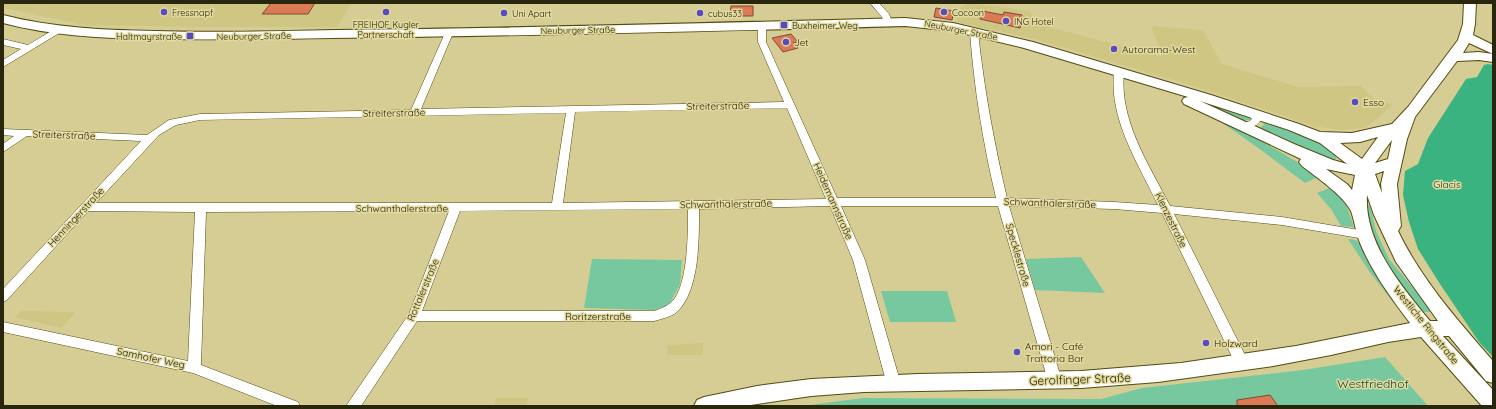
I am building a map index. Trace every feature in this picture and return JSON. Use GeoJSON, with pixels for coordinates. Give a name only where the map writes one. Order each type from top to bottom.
{"type":"FeatureCollection","features":[{"type":"Feature","properties":{"kind":"main road"},"geometry":{"type":"LineString","coordinates":[[1470,3],[1466,37],[1493,50]]}},
{"type":"Feature","properties":{"kind":"main road","name":"Neuburger Straße"},"geometry":{"type":"LineString","coordinates":[[3,19],[30,26],[58,30],[104,34],[190,36],[449,33],[888,22],[934,24],[1028,45],[1146,81],[1191,93],[1308,132],[1334,137],[1356,138],[1394,128]]}},
{"type":"Feature","properties":{"kind":"main road","name":"Westliche Ringstraße"},"geometry":{"type":"LineString","coordinates":[[1466,37],[1409,115],[1394,128],[1374,154],[1365,170],[1359,195],[1360,211],[1365,235],[1402,299],[1493,404]]}},
{"type":"Feature","properties":{"kind":"main road"},"geometry":{"type":"LineString","coordinates":[[1452,57],[1464,56],[1493,58]]}},
{"type":"Feature","properties":{"kind":"main road","name":"Neuburger Straße"},"geometry":{"type":"LineString","coordinates":[[1146,81],[1285,146],[1342,168],[1365,170],[1386,166],[1394,162]]}},
{"type":"Feature","properties":{"kind":"main road","name":"Westliche Ringstraße"},"geometry":{"type":"LineString","coordinates":[[1396,245],[1389,184],[1400,139],[1409,115]]}},
{"type":"Feature","properties":{"kind":"main road","name":"Neuburger Straße"},"geometry":{"type":"LineString","coordinates":[[1308,132],[1338,148],[1365,170]]}},
{"type":"Feature","properties":{"kind":"main road","name":"Neuburger Straße"},"geometry":{"type":"LineString","coordinates":[[1285,146],[1332,180],[1350,197],[1360,211]]}},
{"type":"Feature","properties":{"kind":"main road","name":"Westliche Ringstraße"},"geometry":{"type":"LineString","coordinates":[[1365,170],[1382,216],[1396,245],[1414,275],[1453,328],[1493,375]]}},
{"type":"Feature","properties":{"kind":"main road","name":"Gerolfinger Straße"},"geometry":{"type":"LineString","coordinates":[[704,406],[775,392],[893,381],[1055,381],[1136,376],[1242,363],[1319,350],[1412,330],[1453,328]]}},
{"type":"Feature","properties":{"kind":"street"},"geometry":{"type":"LineString","coordinates":[[874,3],[886,16],[888,22]]}},
{"type":"Feature","properties":{"kind":"street","name":"Heidemannstraße"},"geometry":{"type":"LineString","coordinates":[[762,26],[762,42],[859,260],[893,381]]}},
{"type":"Feature","properties":{"kind":"street"},"geometry":{"type":"LineString","coordinates":[[3,64],[58,30]]}},
{"type":"Feature","properties":{"kind":"street","name":"Specklestraße"},"geometry":{"type":"LineString","coordinates":[[974,32],[984,118],[1002,201],[1055,381]]}},
{"type":"Feature","properties":{"kind":"street"},"geometry":{"type":"LineString","coordinates":[[415,112],[449,33]]}},
{"type":"Feature","properties":{"kind":"street"},"geometry":{"type":"LineString","coordinates":[[3,42],[29,48]]}},
{"type":"Feature","properties":{"kind":"street","name":"Klenzestraße"},"geometry":{"type":"LineString","coordinates":[[1119,72],[1119,95],[1121,111],[1126,128],[1242,363]]}},
{"type":"Feature","properties":{"kind":"street","name":"Streiterstraße"},"geometry":{"type":"LineString","coordinates":[[3,132],[149,138],[159,128],[169,123],[183,119],[200,117],[790,105]]}},
{"type":"Feature","properties":{"kind":"street"},"geometry":{"type":"LineString","coordinates":[[557,207],[571,109]]}},
{"type":"Feature","properties":{"kind":"street"},"geometry":{"type":"LineString","coordinates":[[1240,125],[1250,125],[1256,122],[1257,118],[1252,113]]}},
{"type":"Feature","properties":{"kind":"street"},"geometry":{"type":"LineString","coordinates":[[3,149],[25,133]]}},
{"type":"Feature","properties":{"kind":"street","name":"Henningerstraße"},"geometry":{"type":"LineString","coordinates":[[3,297],[149,138]]}},
{"type":"Feature","properties":{"kind":"street","name":"Schwanthalerstraße"},"geometry":{"type":"LineString","coordinates":[[85,207],[456,208],[1002,201],[1165,209],[1238,215],[1365,235]]}},
{"type":"Feature","properties":{"kind":"street","name":"Roritzerstraße"},"geometry":{"type":"LineString","coordinates":[[414,316],[654,316],[672,310],[682,299],[687,285],[694,224],[694,205]]}},
{"type":"Feature","properties":{"kind":"street"},"geometry":{"type":"LineString","coordinates":[[194,368],[200,208]]}},
{"type":"Feature","properties":{"kind":"street","name":"Rottalerstraße"},"geometry":{"type":"LineString","coordinates":[[353,406],[414,316],[456,208]]}},
{"type":"Feature","properties":{"kind":"street","name":"Samhofer Weg"},"geometry":{"type":"LineString","coordinates":[[3,327],[194,368],[293,406]]}},
{"type":"Feature","properties":{"kind":"shaded area"},"geometry":{"type":"Polygon","coordinates":[[[3,3],[351,3],[337,27],[189,27],[85,25],[3,8],[3,3]]]}},
{"type":"Feature","properties":{"kind":"shaded area"},"geometry":{"type":"Polygon","coordinates":[[[969,3],[1030,11],[1034,23],[1163,57],[1151,26],[1203,30],[1222,64],[1299,87],[1361,86],[1376,102],[1393,104],[1371,124],[1363,128],[1338,130],[1314,126],[1203,89],[1035,39],[956,22],[960,8],[969,3]]]}},
{"type":"Feature","properties":{"kind":"shaded area"},"geometry":{"type":"Polygon","coordinates":[[[21,311],[76,312],[61,328],[15,317],[21,311]]]}},
{"type":"Feature","properties":{"kind":"shaded area"},"geometry":{"type":"Polygon","coordinates":[[[703,343],[703,355],[667,355],[668,345],[703,343]]]}},
{"type":"Feature","properties":{"kind":"shaded area"},"geometry":{"type":"Polygon","coordinates":[[[496,398],[528,398],[526,406],[494,406],[496,398]]]}},
{"type":"Feature","properties":{"kind":"green space","name":"Glacis"},"geometry":{"type":"Polygon","coordinates":[[[1484,65],[1493,65],[1493,357],[1479,342],[1418,249],[1409,222],[1403,195],[1405,171],[1418,164],[1428,138],[1466,79],[1477,77],[1484,65]]]}},
{"type":"Feature","properties":{"kind":"green space"},"geometry":{"type":"Polygon","coordinates":[[[1186,96],[1251,117],[1251,120],[1241,120],[1186,96]]]}},
{"type":"Feature","properties":{"kind":"green space"},"geometry":{"type":"Polygon","coordinates":[[[1215,118],[1265,143],[1321,176],[1305,183],[1215,118]]]}},
{"type":"Feature","properties":{"kind":"green space"},"geometry":{"type":"Polygon","coordinates":[[[1267,120],[1307,134],[1338,153],[1334,162],[1260,129],[1267,120]]]}},
{"type":"Feature","properties":{"kind":"green space"},"geometry":{"type":"Polygon","coordinates":[[[1332,187],[1346,204],[1354,227],[1341,226],[1331,209],[1317,193],[1332,187]]]}},
{"type":"Feature","properties":{"kind":"green space"},"geometry":{"type":"Polygon","coordinates":[[[1367,204],[1370,206],[1376,231],[1389,259],[1433,312],[1420,312],[1393,275],[1371,233],[1367,204]]]}},
{"type":"Feature","properties":{"kind":"green space"},"geometry":{"type":"Polygon","coordinates":[[[1348,239],[1356,240],[1360,244],[1399,307],[1397,307],[1369,271],[1348,239]]]}},
{"type":"Feature","properties":{"kind":"green space"},"geometry":{"type":"Polygon","coordinates":[[[1081,257],[1105,293],[1035,290],[1026,259],[1081,257]]]}},
{"type":"Feature","properties":{"kind":"green space"},"geometry":{"type":"Polygon","coordinates":[[[592,259],[682,260],[680,284],[669,305],[654,310],[584,308],[592,259]]]}},
{"type":"Feature","properties":{"kind":"green space"},"geometry":{"type":"Polygon","coordinates":[[[881,291],[947,291],[956,322],[890,322],[881,291]]]}},
{"type":"Feature","properties":{"kind":"green space","name":"Westfriedhof"},"geometry":{"type":"Polygon","coordinates":[[[1385,357],[1428,406],[802,406],[863,398],[1101,399],[1142,388],[1303,370],[1385,357]]]}},
{"type":"Feature","properties":{"kind":"building"},"geometry":{"type":"Polygon","coordinates":[[[271,3],[315,3],[308,14],[262,14],[271,3]]]}},
{"type":"Feature","properties":{"kind":"building"},"geometry":{"type":"Polygon","coordinates":[[[731,6],[753,6],[753,16],[730,16],[731,6]]]}},
{"type":"Feature","properties":{"kind":"building","name":"Cocoon"},"geometry":{"type":"Polygon","coordinates":[[[936,8],[954,11],[952,20],[934,17],[936,8]]]}},
{"type":"Feature","properties":{"kind":"building","name":"ING Hotel"},"geometry":{"type":"Polygon","coordinates":[[[982,11],[1003,15],[1004,12],[1022,15],[1021,19],[1023,19],[1020,28],[980,19],[982,11]]]}},
{"type":"Feature","properties":{"kind":"building","name":"Jet"},"geometry":{"type":"Polygon","coordinates":[[[791,34],[798,42],[793,43],[798,48],[783,52],[772,38],[791,34]]]}},
{"type":"Feature","properties":{"kind":"building"},"geometry":{"type":"Polygon","coordinates":[[[1270,395],[1278,406],[1237,406],[1237,400],[1270,395]]]}},
{"type":"Feature","properties":{"kind":"place","name":"Fressnapf"},"geometry":{"type":"Point","coordinates":[164,12]}},
{"type":"Feature","properties":{"kind":"place","name":"FREIHOF Kugler Partnerschaft"},"geometry":{"type":"Point","coordinates":[386,12]}},
{"type":"Feature","properties":{"kind":"place","name":"Cocoon"},"geometry":{"type":"Point","coordinates":[944,12]}},
{"type":"Feature","properties":{"kind":"place","name":"Uni Apart"},"geometry":{"type":"Point","coordinates":[504,13]}},
{"type":"Feature","properties":{"kind":"place","name":"cubus33"},"geometry":{"type":"Point","coordinates":[700,13]}},
{"type":"Feature","properties":{"kind":"place","name":"ING Hotel"},"geometry":{"type":"Point","coordinates":[1006,21]}},
{"type":"Feature","properties":{"kind":"place","name":"Buxheimer Weg"},"geometry":{"type":"Point","coordinates":[784,25]}},
{"type":"Feature","properties":{"kind":"place","name":"Haltmayrstraße"},"geometry":{"type":"Point","coordinates":[190,36]}},
{"type":"Feature","properties":{"kind":"place","name":"Jet"},"geometry":{"type":"Point","coordinates":[786,42]}},
{"type":"Feature","properties":{"kind":"place","name":"Autorama-West"},"geometry":{"type":"Point","coordinates":[1114,49]}},
{"type":"Feature","properties":{"kind":"place","name":"Esso"},"geometry":{"type":"Point","coordinates":[1355,102]}},
{"type":"Feature","properties":{"kind":"place","name":"Holzward"},"geometry":{"type":"Point","coordinates":[1206,343]}},
{"type":"Feature","properties":{"kind":"place","name":"Amori - Café Trattoria Bar"},"geometry":{"type":"Point","coordinates":[1017,352]}}]}
